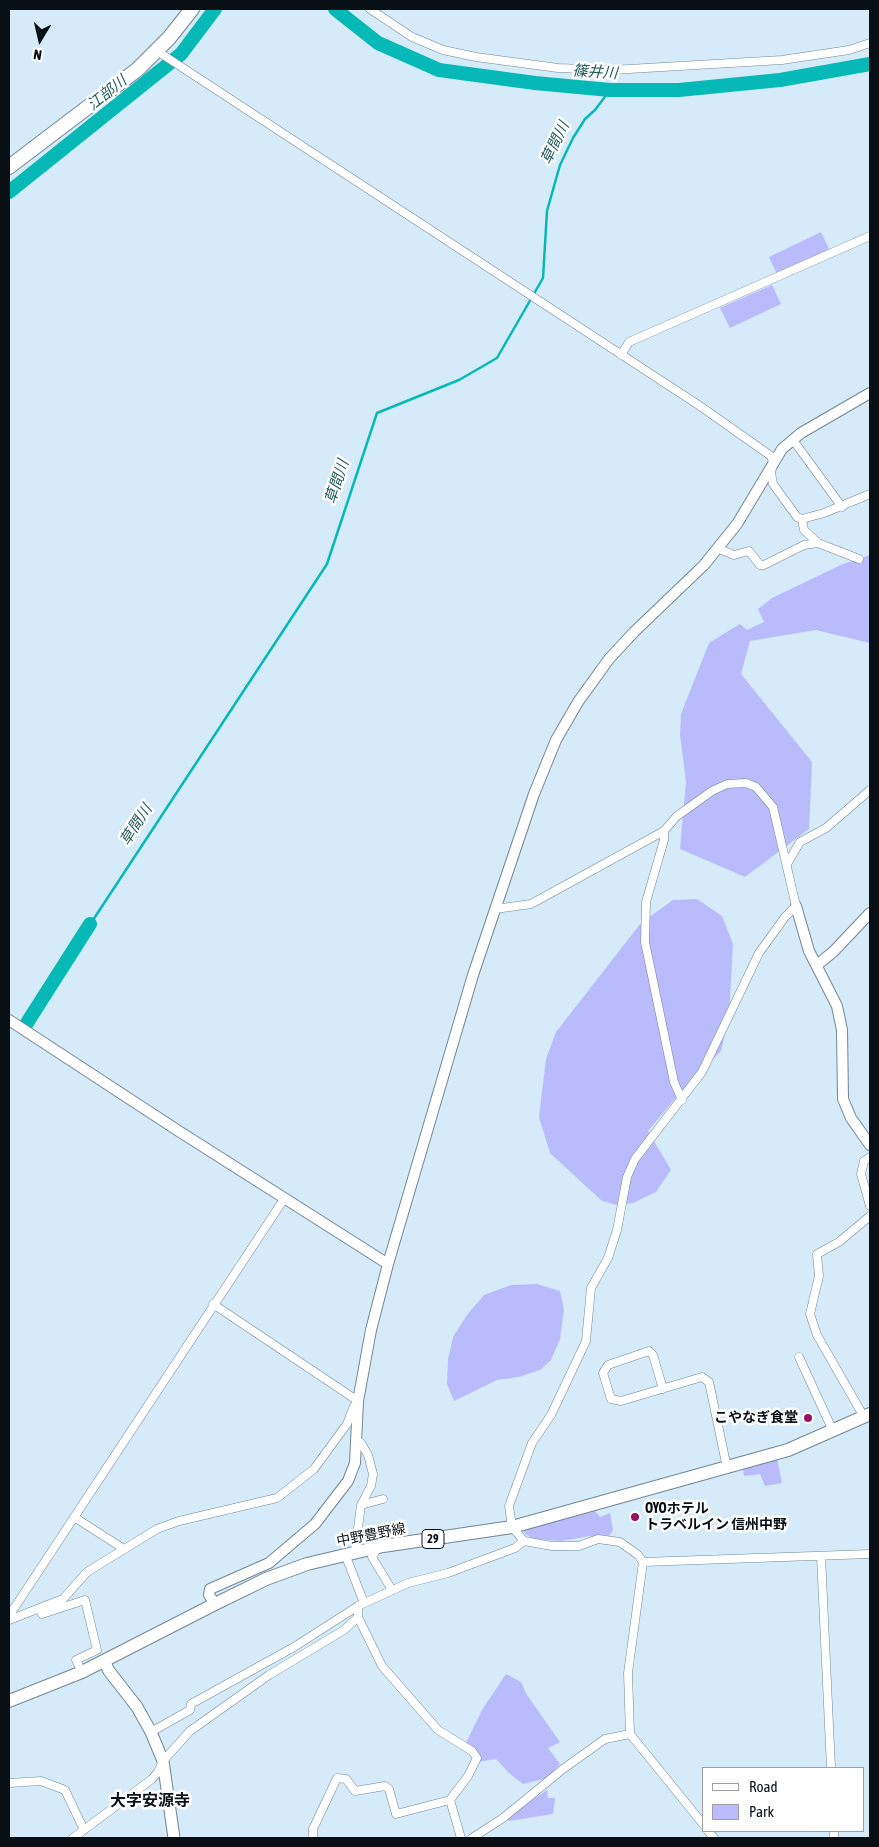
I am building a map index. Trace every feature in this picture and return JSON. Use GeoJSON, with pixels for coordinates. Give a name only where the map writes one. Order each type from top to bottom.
{"type":"FeatureCollection","features":[{"type":"Feature","properties":{"kind":"highway"},"geometry":{"type":"LineString","coordinates":[[9,167],[115,88],[157,51],[192,9]]}},
{"type":"Feature","properties":{"kind":"main road","name":"中野豊野線"},"geometry":{"type":"LineString","coordinates":[[9,1700],[82,1672],[215,1604],[266,1580],[307,1564],[378,1547],[512,1527],[788,1450],[867,1416]]}},
{"type":"Feature","properties":{"kind":"main road"},"geometry":{"type":"LineString","coordinates":[[104,1661],[137,1707],[151,1732],[163,1761],[174,1838]]}},
{"type":"Feature","properties":{"kind":"street"},"geometry":{"type":"LineString","coordinates":[[370,9],[412,37],[443,50],[476,57],[558,68],[612,70],[782,60],[849,50],[870,43]]}},
{"type":"Feature","properties":{"kind":"street"},"geometry":{"type":"LineString","coordinates":[[157,51],[708,412],[771,456],[773,462],[771,473],[773,484],[793,513],[802,519],[804,530],[818,543],[859,559]]}},
{"type":"Feature","properties":{"kind":"street"},"geometry":{"type":"LineString","coordinates":[[621,355],[629,342],[870,236]]}},
{"type":"Feature","properties":{"kind":"street"},"geometry":{"type":"LineString","coordinates":[[215,1604],[209,1595],[210,1589],[269,1563],[315,1524],[348,1481],[355,1463],[358,1401],[372,1330],[388,1264],[462,1013],[544,766],[578,702],[610,659],[634,632],[704,565],[737,524],[782,449],[834,412],[870,393]]}},
{"type":"Feature","properties":{"kind":"street"},"geometry":{"type":"LineString","coordinates":[[793,440],[842,507]]}},
{"type":"Feature","properties":{"kind":"street"},"geometry":{"type":"LineString","coordinates":[[802,519],[842,507],[870,494]]}},
{"type":"Feature","properties":{"kind":"street"},"geometry":{"type":"LineString","coordinates":[[717,548],[734,555],[749,551],[760,565],[804,545],[818,543]]}},
{"type":"Feature","properties":{"kind":"street"},"geometry":{"type":"LineString","coordinates":[[495,909],[531,904],[664,831],[677,816],[712,791],[727,784],[746,783],[756,787],[773,807],[796,906],[810,951],[837,1006],[842,1030],[843,1099],[851,1118],[870,1145]]}},
{"type":"Feature","properties":{"kind":"street"},"geometry":{"type":"LineString","coordinates":[[787,864],[800,842],[826,828],[870,790]]}},
{"type":"Feature","properties":{"kind":"street"},"geometry":{"type":"LineString","coordinates":[[664,831],[664,840],[646,902],[645,942],[674,1082],[682,1100]]}},
{"type":"Feature","properties":{"kind":"street"},"geometry":{"type":"LineString","coordinates":[[702,1823],[630,1734],[628,1673],[643,1562],[638,1554],[620,1542],[598,1539],[579,1546],[552,1546],[524,1541],[512,1527],[509,1506],[514,1487],[532,1443],[551,1414],[586,1341],[591,1288],[608,1258],[617,1230],[627,1177],[635,1159],[702,1072],[758,953],[785,917],[796,906]]}},
{"type":"Feature","properties":{"kind":"street"},"geometry":{"type":"LineString","coordinates":[[817,965],[833,952],[870,913]]}},
{"type":"Feature","properties":{"kind":"street"},"geometry":{"type":"LineString","coordinates":[[9,1020],[284,1199],[388,1264]]}},
{"type":"Feature","properties":{"kind":"street"},"geometry":{"type":"LineString","coordinates":[[870,1157],[864,1161],[861,1174],[870,1206]]}},
{"type":"Feature","properties":{"kind":"street"},"geometry":{"type":"LineString","coordinates":[[11,1616],[213,1304],[284,1199]]}},
{"type":"Feature","properties":{"kind":"street"},"geometry":{"type":"LineString","coordinates":[[867,1416],[817,1335],[810,1314],[819,1276],[817,1254],[839,1242],[870,1216]]}},
{"type":"Feature","properties":{"kind":"street"},"geometry":{"type":"LineString","coordinates":[[213,1304],[358,1401]]}},
{"type":"Feature","properties":{"kind":"street"},"geometry":{"type":"LineString","coordinates":[[663,1389],[649,1351],[608,1365],[603,1373],[611,1399],[621,1401],[663,1389],[702,1377],[709,1382],[727,1468]]}},
{"type":"Feature","properties":{"kind":"street"},"geometry":{"type":"LineString","coordinates":[[800,1357],[833,1431]]}},
{"type":"Feature","properties":{"kind":"street"},"geometry":{"type":"LineString","coordinates":[[11,1616],[39,1609],[63,1599],[87,1572],[157,1529],[179,1521],[277,1498],[314,1469],[347,1424],[358,1401]]}},
{"type":"Feature","properties":{"kind":"street"},"geometry":{"type":"LineString","coordinates":[[73,1838],[152,1778],[158,1772],[163,1761],[190,1731],[268,1675],[344,1630],[358,1616],[361,1605],[350,1553],[362,1505],[371,1486],[373,1474],[368,1455],[361,1443],[357,1442]]}},
{"type":"Feature","properties":{"kind":"street"},"geometry":{"type":"LineString","coordinates":[[362,1505],[383,1499]]}},
{"type":"Feature","properties":{"kind":"street"},"geometry":{"type":"LineString","coordinates":[[74,1517],[124,1549]]}},
{"type":"Feature","properties":{"kind":"street"},"geometry":{"type":"LineString","coordinates":[[151,1732],[190,1710],[191,1704],[294,1647],[361,1605],[392,1590],[473,1564],[515,1548],[524,1541]]}},
{"type":"Feature","properties":{"kind":"street"},"geometry":{"type":"LineString","coordinates":[[378,1547],[372,1557],[392,1590]]}},
{"type":"Feature","properties":{"kind":"street"},"geometry":{"type":"LineString","coordinates":[[643,1562],[870,1554]]}},
{"type":"Feature","properties":{"kind":"street"},"geometry":{"type":"LineString","coordinates":[[821,1556],[831,1767]]}},
{"type":"Feature","properties":{"kind":"street"},"geometry":{"type":"LineString","coordinates":[[39,1609],[42,1614],[85,1600],[97,1650],[76,1660],[82,1672]]}},
{"type":"Feature","properties":{"kind":"street"},"geometry":{"type":"LineString","coordinates":[[313,1838],[313,1828],[337,1778],[346,1779],[354,1791],[386,1786],[389,1789],[396,1814],[450,1800],[468,1776],[477,1758],[472,1751],[438,1730],[420,1712],[382,1666],[358,1616]]}},
{"type":"Feature","properties":{"kind":"street"},"geometry":{"type":"LineString","coordinates":[[472,1838],[503,1818],[563,1769],[605,1739],[630,1734]]}},
{"type":"Feature","properties":{"kind":"street"},"geometry":{"type":"LineString","coordinates":[[9,1783],[40,1781],[65,1790],[84,1830]]}},
{"type":"Feature","properties":{"kind":"street"},"geometry":{"type":"LineString","coordinates":[[450,1800],[461,1838]]}},
{"type":"Feature","properties":{"kind":"green space"},"geometry":{"type":"Polygon","coordinates":[[[821,232],[829,249],[777,274],[769,257],[821,232]]]}},
{"type":"Feature","properties":{"kind":"green space"},"geometry":{"type":"Polygon","coordinates":[[[772,285],[781,304],[730,328],[720,308],[772,285]]]}},
{"type":"Feature","properties":{"kind":"green space"},"geometry":{"type":"Polygon","coordinates":[[[870,555],[870,643],[816,630],[750,641],[741,674],[812,762],[809,829],[745,877],[680,849],[686,781],[680,735],[681,714],[709,643],[740,624],[747,630],[764,622],[758,609],[772,598],[843,564],[870,555]]]}},
{"type":"Feature","properties":{"kind":"green space"},"geometry":{"type":"Polygon","coordinates":[[[697,899],[722,916],[733,944],[729,1015],[721,1051],[678,1095],[648,1131],[671,1170],[656,1192],[633,1203],[617,1205],[602,1201],[550,1153],[539,1117],[546,1059],[556,1032],[641,923],[673,900],[697,899]]]}},
{"type":"Feature","properties":{"kind":"green space"},"geometry":{"type":"Polygon","coordinates":[[[537,1284],[560,1291],[564,1309],[560,1339],[551,1360],[540,1370],[519,1377],[497,1380],[454,1401],[447,1384],[448,1360],[453,1337],[467,1315],[484,1295],[511,1285],[537,1284]]]}},
{"type":"Feature","properties":{"kind":"green space"},"geometry":{"type":"Polygon","coordinates":[[[777,1458],[782,1483],[765,1486],[760,1474],[744,1476],[743,1469],[777,1458]]]}},
{"type":"Feature","properties":{"kind":"green space"},"geometry":{"type":"Polygon","coordinates":[[[595,1511],[600,1517],[610,1513],[613,1530],[609,1536],[603,1535],[593,1539],[590,1536],[561,1541],[534,1539],[525,1534],[524,1531],[530,1528],[595,1511]]]}},
{"type":"Feature","properties":{"kind":"green space"},"geometry":{"type":"Polygon","coordinates":[[[506,1674],[521,1682],[527,1695],[560,1742],[548,1748],[560,1764],[547,1778],[523,1784],[496,1759],[478,1762],[476,1751],[466,1743],[482,1710],[506,1674]]]}},
{"type":"Feature","properties":{"kind":"green space"},"geometry":{"type":"Polygon","coordinates":[[[547,1790],[548,1798],[555,1798],[553,1814],[509,1821],[506,1818],[547,1790]]]}},
{"type":"Feature","properties":{"kind":"waterway","name":"江部川"},"geometry":{"type":"LineString","coordinates":[[9,192],[181,54],[215,9]]}},
{"type":"Feature","properties":{"kind":"waterway","name":"篠井川"},"geometry":{"type":"LineString","coordinates":[[335,9],[378,43],[439,70],[535,83],[610,90],[679,90],[780,80],[870,64]]}},
{"type":"Feature","properties":{"kind":"waterway","name":"草間川"},"geometry":{"type":"LineString","coordinates":[[93,920],[327,564],[377,413],[459,380],[497,358],[543,278],[547,211],[560,165],[585,119],[595,110],[610,90]]}},
{"type":"Feature","properties":{"kind":"waterway","name":"草間川"},"geometry":{"type":"LineString","coordinates":[[25,1026],[90,924]]}},
{"type":"Feature","properties":{"kind":"place","name":"こやなぎ食堂"},"geometry":{"type":"Point","coordinates":[808,1418]}},
{"type":"Feature","properties":{"kind":"place","name":"OYOホテル トラベルイン 信州中野"},"geometry":{"type":"Point","coordinates":[635,1517]}},
{"type":"Feature","properties":{"kind":"district","name":"大字安源寺"},"geometry":{"type":"Point","coordinates":[150,1801]}}]}
